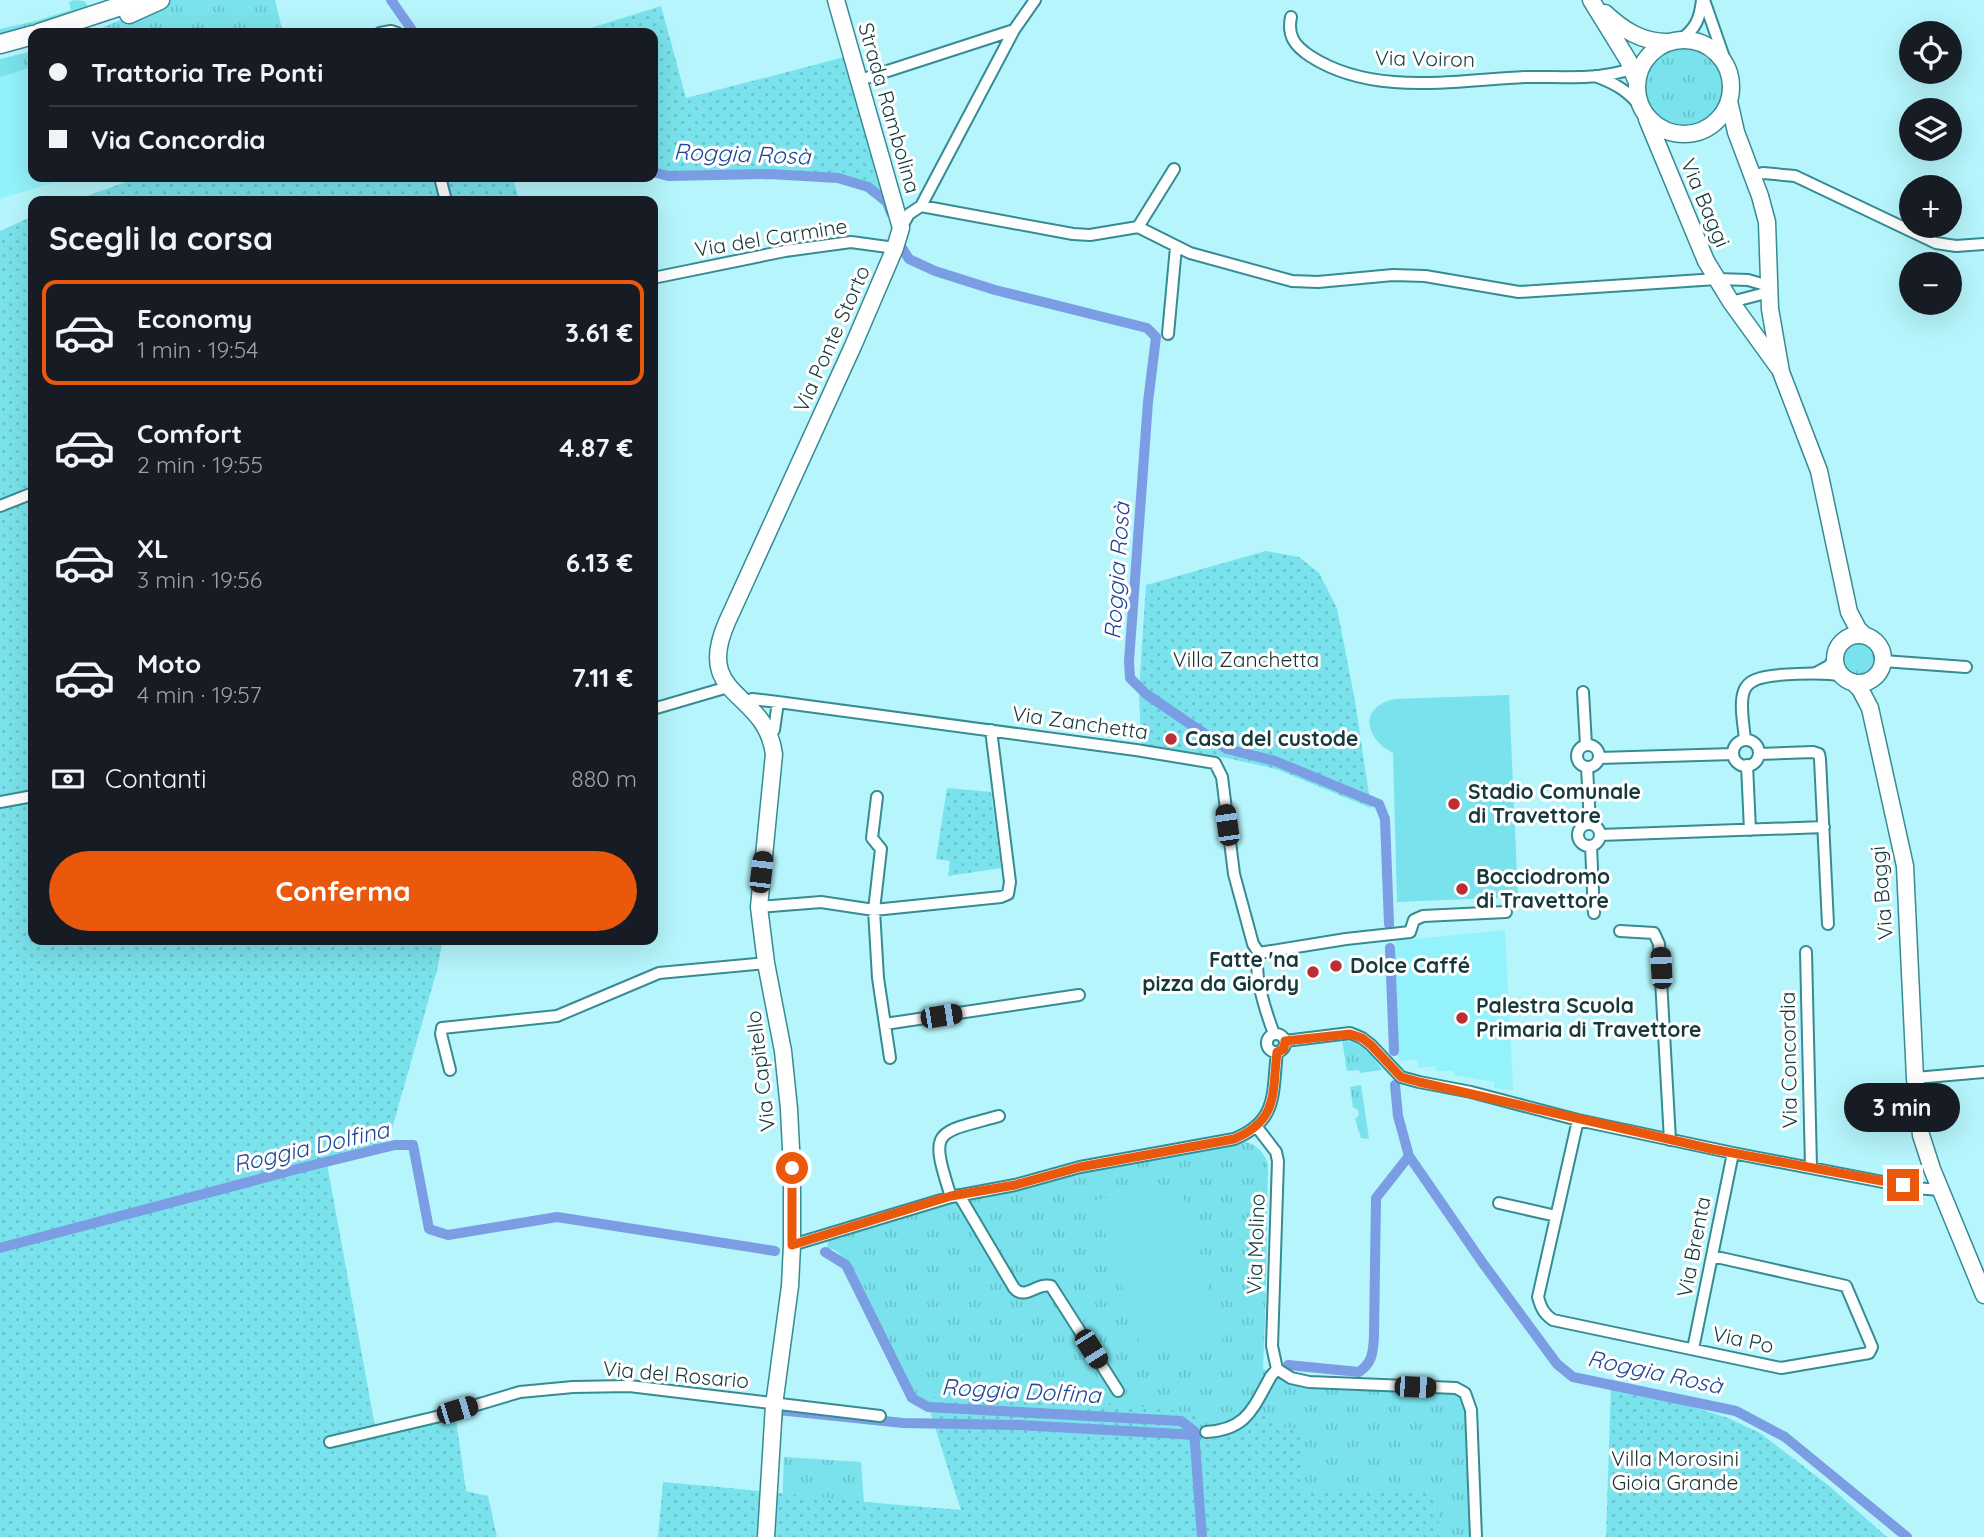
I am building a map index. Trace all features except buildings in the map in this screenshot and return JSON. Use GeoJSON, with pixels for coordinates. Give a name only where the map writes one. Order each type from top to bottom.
{"type":"FeatureCollection","features":[{"type":"Feature","properties":{"kind":"main road"},"geometry":{"type":"LineString","coordinates":[[54,28],[139,0]]}},
{"type":"Feature","properties":{"kind":"main road"},"geometry":{"type":"LineString","coordinates":[[89,28],[160,0]]}},
{"type":"Feature","properties":{"kind":"main road","name":"Strada Rambolina"},"geometry":{"type":"LineString","coordinates":[[836,0],[901,228]]}},
{"type":"Feature","properties":{"kind":"main road","name":"Via Baggi"},"geometry":{"type":"LineString","coordinates":[[1591,0],[1616,23],[1633,34],[1650,42],[1695,41],[1708,46],[1727,66],[1731,78],[1730,101],[1736,132],[1766,222],[1774,338],[1781,372],[1819,471],[1849,612],[1846,639],[1840,644],[1835,658],[1837,668],[1860,689],[1870,708]]}},
{"type":"Feature","properties":{"kind":"main road","name":"Via Baggi"},"geometry":{"type":"LineString","coordinates":[[1591,0],[1637,71],[1637,98],[1706,261],[1731,302],[1781,372]]}},
{"type":"Feature","properties":{"kind":"main road"},"geometry":{"type":"LineString","coordinates":[[0,44],[28,36]]}},
{"type":"Feature","properties":{"kind":"main road","name":"Via Baggi"},"geometry":{"type":"LineString","coordinates":[[1637,71],[1657,47],[1674,41]]}},
{"type":"Feature","properties":{"kind":"main road"},"geometry":{"type":"LineString","coordinates":[[0,55],[28,47]]}},
{"type":"Feature","properties":{"kind":"main road","name":"Via Baggi"},"geometry":{"type":"LineString","coordinates":[[1643,112],[1656,126],[1668,132],[1693,134],[1716,122],[1730,101]]}},
{"type":"Feature","properties":{"kind":"main road","name":"Via Ponte Storto"},"geometry":{"type":"LineString","coordinates":[[728,687],[719,670],[717,652],[721,635],[853,346],[901,228]]}},
{"type":"Feature","properties":{"kind":"main road","name":"Via Baggi"},"geometry":{"type":"LineString","coordinates":[[1849,612],[1858,629],[1881,648],[1883,661],[1870,696],[1870,708],[1905,866],[1915,1078],[1922,1135],[1941,1190],[1984,1295]]}},
{"type":"Feature","properties":{"kind":"main road"},"geometry":{"type":"LineString","coordinates":[[1846,639],[1864,635]]}},
{"type":"Feature","properties":{"kind":"main road"},"geometry":{"type":"LineString","coordinates":[[1848,679],[1864,682],[1875,678]]}},
{"type":"Feature","properties":{"kind":"main road"},"geometry":{"type":"LineString","coordinates":[[728,687],[747,703]]}},
{"type":"Feature","properties":{"kind":"main road","name":"Via Capitello"},"geometry":{"type":"LineString","coordinates":[[747,703],[761,719],[769,734],[774,754],[759,907],[766,963],[783,1051],[792,1168],[790,1286],[774,1405],[766,1537]]}},
{"type":"Feature","properties":{"kind":"street","name":"Via Ponte Storto"},"geometry":{"type":"LineString","coordinates":[[901,228],[909,214],[921,206],[1014,30],[1035,0]]}},
{"type":"Feature","properties":{"kind":"street","name":"Via Baggi"},"geometry":{"type":"LineString","coordinates":[[1674,41],[1692,32],[1700,19],[1703,0]]}},
{"type":"Feature","properties":{"kind":"street","name":"Via Baggi"},"geometry":{"type":"LineString","coordinates":[[1703,0],[1727,66]]}},
{"type":"Feature","properties":{"kind":"street","name":"Via Voiron"},"geometry":{"type":"LineString","coordinates":[[1291,17],[1289,30],[1297,47],[1338,71],[1364,78],[1399,82],[1440,82],[1637,71]]}},
{"type":"Feature","properties":{"kind":"street"},"geometry":{"type":"LineString","coordinates":[[860,80],[1014,30]]}},
{"type":"Feature","properties":{"kind":"street"},"geometry":{"type":"LineString","coordinates":[[1612,73],[1621,58],[1621,48]]}},
{"type":"Feature","properties":{"kind":"street","name":"Via Voiron"},"geometry":{"type":"LineString","coordinates":[[1592,75],[1616,84],[1629,93],[1643,112]]}},
{"type":"Feature","properties":{"kind":"street"},"geometry":{"type":"LineString","coordinates":[[1138,227],[1174,169]]}},
{"type":"Feature","properties":{"kind":"street"},"geometry":{"type":"LineString","coordinates":[[1752,176],[1762,173],[1795,176],[1936,243],[1956,246],[1984,244]]}},
{"type":"Feature","properties":{"kind":"street"},"geometry":{"type":"LineString","coordinates":[[921,206],[1073,234],[1090,235],[1138,227],[1176,247],[1239,268],[1292,281],[1414,276],[1520,292],[1717,279],[1748,280],[1769,286],[1762,294],[1731,302]]}},
{"type":"Feature","properties":{"kind":"street","name":"Via del Carmine"},"geometry":{"type":"LineString","coordinates":[[658,277],[773,253],[851,242],[895,248]]}},
{"type":"Feature","properties":{"kind":"street"},"geometry":{"type":"LineString","coordinates":[[1168,334],[1176,247]]}},
{"type":"Feature","properties":{"kind":"street"},"geometry":{"type":"LineString","coordinates":[[0,506],[28,495]]}},
{"type":"Feature","properties":{"kind":"street"},"geometry":{"type":"LineString","coordinates":[[1813,674],[1829,666],[1835,658]]}},
{"type":"Feature","properties":{"kind":"street"},"geometry":{"type":"LineString","coordinates":[[1883,661],[1966,667]]}},
{"type":"Feature","properties":{"kind":"street"},"geometry":{"type":"LineString","coordinates":[[1745,740],[1743,695],[1749,683],[1758,678],[1813,674],[1848,679]]}},
{"type":"Feature","properties":{"kind":"street"},"geometry":{"type":"LineString","coordinates":[[658,708],[728,687]]}},
{"type":"Feature","properties":{"kind":"street"},"geometry":{"type":"LineString","coordinates":[[1584,692],[1586,745]]}},
{"type":"Feature","properties":{"kind":"street","name":"Via Zanchetta"},"geometry":{"type":"LineString","coordinates":[[747,703],[752,699],[778,702],[1215,763],[1222,777],[1234,874],[1253,944],[1259,953],[1257,964],[1266,1013],[1273,1034]]}},
{"type":"Feature","properties":{"kind":"street","name":"Via Capitello"},"geometry":{"type":"LineString","coordinates":[[769,734],[774,730],[778,702]]}},
{"type":"Feature","properties":{"kind":"street"},"geometry":{"type":"LineString","coordinates":[[759,907],[821,902],[874,910],[1001,897],[1007,894],[1010,882],[991,730]]}},
{"type":"Feature","properties":{"kind":"street"},"geometry":{"type":"LineString","coordinates":[[1733,754],[1738,743],[1745,740],[1755,744],[1759,754]]}},
{"type":"Feature","properties":{"kind":"street"},"geometry":{"type":"LineString","coordinates":[[1586,745],[1597,749],[1599,758],[1594,766],[1580,764],[1577,758],[1578,750],[1586,745]]}},
{"type":"Feature","properties":{"kind":"street"},"geometry":{"type":"LineString","coordinates":[[1733,754],[1739,764],[1746,765],[1754,763],[1759,754]]}},
{"type":"Feature","properties":{"kind":"street"},"geometry":{"type":"LineString","coordinates":[[1599,758],[1733,754]]}},
{"type":"Feature","properties":{"kind":"street"},"geometry":{"type":"LineString","coordinates":[[1759,754],[1819,754],[1828,924]]}},
{"type":"Feature","properties":{"kind":"street"},"geometry":{"type":"LineString","coordinates":[[1746,765],[1750,830]]}},
{"type":"Feature","properties":{"kind":"street"},"geometry":{"type":"LineString","coordinates":[[1587,767],[1590,824]]}},
{"type":"Feature","properties":{"kind":"street"},"geometry":{"type":"LineString","coordinates":[[0,802],[28,797]]}},
{"type":"Feature","properties":{"kind":"street"},"geometry":{"type":"LineString","coordinates":[[877,797],[872,838],[881,849],[874,910],[878,978],[890,1058]]}},
{"type":"Feature","properties":{"kind":"street"},"geometry":{"type":"LineString","coordinates":[[1590,824],[1598,828],[1600,835],[1598,842],[1591,846],[1584,845],[1578,836],[1582,826],[1590,824]]}},
{"type":"Feature","properties":{"kind":"street"},"geometry":{"type":"LineString","coordinates":[[1600,835],[1824,827]]}},
{"type":"Feature","properties":{"kind":"street"},"geometry":{"type":"LineString","coordinates":[[1591,846],[1594,913]]}},
{"type":"Feature","properties":{"kind":"street"},"geometry":{"type":"LineString","coordinates":[[1259,953],[1409,932],[1414,920],[1423,916],[1506,912]]}},
{"type":"Feature","properties":{"kind":"street"},"geometry":{"type":"LineString","coordinates":[[1620,931],[1654,933],[1660,944],[1670,1140]]}},
{"type":"Feature","properties":{"kind":"street","name":"Via Concordia"},"geometry":{"type":"LineString","coordinates":[[1806,952],[1811,1167]]}},
{"type":"Feature","properties":{"kind":"street"},"geometry":{"type":"LineString","coordinates":[[450,1070],[441,1034],[442,1028],[557,1016],[659,973],[766,963]]}},
{"type":"Feature","properties":{"kind":"street"},"geometry":{"type":"LineString","coordinates":[[885,1024],[1079,995]]}},
{"type":"Feature","properties":{"kind":"street"},"geometry":{"type":"LineString","coordinates":[[1273,1034],[1281,1035],[1285,1041],[1284,1049],[1277,1052],[1272,1052],[1267,1046],[1269,1037],[1273,1034]]}},
{"type":"Feature","properties":{"kind":"street"},"geometry":{"type":"LineString","coordinates":[[1285,1041],[1350,1034],[1371,1045],[1401,1077],[1578,1120],[1732,1153],[1914,1188],[1941,1190]]}},
{"type":"Feature","properties":{"kind":"street"},"geometry":{"type":"LineString","coordinates":[[792,1245],[955,1196],[1015,1185],[1080,1167],[1234,1139],[1256,1126],[1273,1099],[1277,1052]]}},
{"type":"Feature","properties":{"kind":"street"},"geometry":{"type":"LineString","coordinates":[[1915,1078],[1984,1072]]}},
{"type":"Feature","properties":{"kind":"street"},"geometry":{"type":"LineString","coordinates":[[999,1116],[945,1132],[938,1143],[939,1160],[955,1196],[1014,1288],[1024,1294],[1041,1285],[1051,1286],[1118,1391]]}},
{"type":"Feature","properties":{"kind":"street","name":"Via Po"},"geometry":{"type":"LineString","coordinates":[[1578,1120],[1538,1297],[1547,1316],[1553,1320],[1781,1368],[1869,1353],[1872,1347],[1846,1286],[1712,1256]]}},
{"type":"Feature","properties":{"kind":"street","name":"Via Molino"},"geometry":{"type":"LineString","coordinates":[[1256,1126],[1276,1152],[1278,1161],[1272,1346],[1277,1369]]}},
{"type":"Feature","properties":{"kind":"street","name":"Via Brenta"},"geometry":{"type":"LineString","coordinates":[[1693,1349],[1732,1153]]}},
{"type":"Feature","properties":{"kind":"street"},"geometry":{"type":"LineString","coordinates":[[1499,1203],[1556,1216]]}},
{"type":"Feature","properties":{"kind":"street"},"geometry":{"type":"LineString","coordinates":[[1206,1432],[1221,1431],[1240,1424],[1277,1369],[1291,1378],[1309,1382],[1457,1388],[1465,1393],[1470,1401],[1476,1537]]}},
{"type":"Feature","properties":{"kind":"street","name":"Via del Rosario"},"geometry":{"type":"LineString","coordinates":[[330,1442],[436,1417],[520,1392],[573,1387],[629,1386],[774,1405]]}},
{"type":"Feature","properties":{"kind":"street"},"geometry":{"type":"LineString","coordinates":[[774,1405],[880,1416]]}},
{"type":"Feature","properties":{"kind":"shaded area"},"geometry":{"type":"Polygon","coordinates":[[[28,69],[28,182],[54,182],[0,199],[0,77],[28,69]]]}},
{"type":"Feature","properties":{"kind":"shaded area"},"geometry":{"type":"Polygon","coordinates":[[[1505,930],[1513,1090],[1494,1088],[1494,1082],[1454,1075],[1453,1071],[1436,1071],[1435,1066],[1419,1068],[1417,1059],[1399,1061],[1395,941],[1505,930]]]}},
{"type":"Feature","properties":{"kind":"green space"},"geometry":{"type":"Polygon","coordinates":[[[170,0],[275,0],[282,28],[101,28],[170,0]]]}},
{"type":"Feature","properties":{"kind":"green space"},"geometry":{"type":"Polygon","coordinates":[[[84,1],[90,8],[0,38],[0,29],[71,10],[69,2],[84,1]]]}},
{"type":"Feature","properties":{"kind":"green space"},"geometry":{"type":"Polygon","coordinates":[[[661,6],[686,98],[845,57],[890,195],[882,205],[864,189],[838,181],[658,177],[658,28],[591,28],[661,6]]]}},
{"type":"Feature","properties":{"kind":"green space"},"geometry":{"type":"Polygon","coordinates":[[[1684,49],[1699,52],[1711,60],[1719,72],[1722,87],[1719,102],[1711,114],[1699,122],[1684,125],[1669,122],[1657,114],[1649,102],[1646,87],[1649,72],[1657,60],[1669,52],[1684,49]]]}},
{"type":"Feature","properties":{"kind":"green space"},"geometry":{"type":"Polygon","coordinates":[[[28,52],[28,69],[0,77],[0,59],[28,52]]]}},
{"type":"Feature","properties":{"kind":"green space"},"geometry":{"type":"Polygon","coordinates":[[[126,182],[514,182],[518,196],[87,196],[126,182]]]}},
{"type":"Feature","properties":{"kind":"green space"},"geometry":{"type":"Polygon","coordinates":[[[28,218],[28,945],[442,945],[386,1150],[327,1164],[377,1437],[456,1419],[466,1491],[488,1496],[497,1537],[0,1537],[0,231],[28,218]]]}},
{"type":"Feature","properties":{"kind":"green space","name":"Villa Zanchetta"},"geometry":{"type":"Polygon","coordinates":[[[1266,551],[1299,557],[1319,573],[1337,608],[1355,701],[1371,808],[1276,769],[1227,758],[1141,745],[1139,690],[1146,585],[1266,551]]]}},
{"type":"Feature","properties":{"kind":"green space"},"geometry":{"type":"Polygon","coordinates":[[[1859,641],[1872,646],[1877,659],[1872,672],[1859,677],[1846,672],[1841,659],[1846,646],[1859,641]]]}},
{"type":"Feature","properties":{"kind":"green space","name":"Stadio Comunale di Travettore"},"geometry":{"type":"Polygon","coordinates":[[[1509,695],[1518,897],[1397,902],[1393,753],[1376,740],[1370,724],[1371,716],[1383,703],[1395,699],[1509,695]]]}},
{"type":"Feature","properties":{"kind":"green space"},"geometry":{"type":"Polygon","coordinates":[[[947,788],[991,792],[1001,868],[948,876],[950,861],[936,859],[947,788]]]}},
{"type":"Feature","properties":{"kind":"green space"},"geometry":{"type":"Polygon","coordinates":[[[1342,1040],[1355,1043],[1365,1050],[1382,1070],[1360,1073],[1359,1070],[1347,1071],[1342,1040]]]}},
{"type":"Feature","properties":{"kind":"green space"},"geometry":{"type":"Polygon","coordinates":[[[1361,1085],[1369,1139],[1361,1138],[1355,1119],[1359,1115],[1358,1110],[1353,1107],[1350,1087],[1361,1085]]]}},
{"type":"Feature","properties":{"kind":"green space"},"geometry":{"type":"Polygon","coordinates":[[[1229,1140],[1243,1141],[1258,1148],[1268,1164],[1266,1285],[1262,1287],[1266,1293],[1263,1369],[1297,1383],[1455,1390],[1466,1405],[1470,1537],[781,1537],[784,1457],[861,1462],[864,1503],[961,1510],[927,1401],[908,1393],[841,1255],[833,1249],[827,1249],[829,1235],[954,1201],[968,1217],[1012,1294],[1021,1288],[967,1196],[1229,1140]]]}},
{"type":"Feature","properties":{"kind":"green space"},"geometry":{"type":"Polygon","coordinates":[[[1180,1184],[1223,1341],[1208,1345],[1206,1341],[1149,1357],[1152,1369],[1148,1371],[1095,1200],[1180,1184]]]}},
{"type":"Feature","properties":{"kind":"green space","name":"Villa Morosini Gioia Grande"},"geometry":{"type":"Polygon","coordinates":[[[1611,1385],[1646,1392],[1728,1418],[1760,1433],[1828,1485],[1887,1537],[1606,1537],[1611,1385]]]}},
{"type":"Feature","properties":{"kind":"green space"},"geometry":{"type":"Polygon","coordinates":[[[926,1397],[1118,1404],[1194,1413],[1203,1440],[1233,1435],[1256,1415],[1276,1417],[1274,1426],[1300,1429],[1302,1491],[1437,1489],[1439,1537],[658,1537],[663,1482],[961,1510],[926,1397]]]}},
{"type":"Feature","properties":{"kind":"waterway","name":"Roggia Rosà"},"geometry":{"type":"LineString","coordinates":[[391,0],[411,28]]}},
{"type":"Feature","properties":{"kind":"waterway","name":"Roggia Rosà"},"geometry":{"type":"LineString","coordinates":[[658,173],[668,176],[769,174],[838,178],[868,187],[887,202],[891,213]]}},
{"type":"Feature","properties":{"kind":"waterway","name":"Roggia Rosà"},"geometry":{"type":"LineString","coordinates":[[902,248],[909,259],[935,271],[995,290],[1147,328],[1156,337],[1148,402],[1129,661],[1130,678],[1146,694],[1227,749],[1275,761],[1379,804],[1385,819],[1389,924]]}},
{"type":"Feature","properties":{"kind":"waterway","name":"Roggia Rosà"},"geometry":{"type":"LineString","coordinates":[[1390,948],[1394,1051]]}},
{"type":"Feature","properties":{"kind":"waterway","name":"Roggia Rosà"},"geometry":{"type":"LineString","coordinates":[[1395,1085],[1398,1116],[1409,1156],[1557,1364],[1573,1377],[1736,1411],[1785,1437],[1907,1537]]}},
{"type":"Feature","properties":{"kind":"waterway","name":"Roggia Dolfina"},"geometry":{"type":"LineString","coordinates":[[0,1248],[301,1168],[395,1145],[413,1145],[429,1229],[448,1235],[557,1217],[775,1251]]}},
{"type":"Feature","properties":{"kind":"waterway"},"geometry":{"type":"LineString","coordinates":[[1288,1365],[1359,1372],[1370,1360],[1374,1336],[1376,1198],[1409,1156]]}},
{"type":"Feature","properties":{"kind":"waterway","name":"Roggia Dolfina"},"geometry":{"type":"LineString","coordinates":[[825,1252],[846,1265],[912,1398],[928,1407],[1181,1421],[1194,1431],[1202,1537]]}},
{"type":"Feature","properties":{"kind":"waterway"},"geometry":{"type":"LineString","coordinates":[[778,1419],[778,1410],[903,1423],[1019,1425],[1197,1435]]}},
{"type":"Feature","properties":{"kind":"place","name":"Casa del custode"},"geometry":{"type":"Point","coordinates":[1171,739]}},
{"type":"Feature","properties":{"kind":"place","name":"Stadio Comunale di Travettore"},"geometry":{"type":"Point","coordinates":[1454,804]}},
{"type":"Feature","properties":{"kind":"place","name":"Bocciodromo di Travettore"},"geometry":{"type":"Point","coordinates":[1462,889]}},
{"type":"Feature","properties":{"kind":"place","name":"Dolce Caffé"},"geometry":{"type":"Point","coordinates":[1336,966]}},
{"type":"Feature","properties":{"kind":"place","name":"Fatte 'na pizza da Giordy"},"geometry":{"type":"Point","coordinates":[1313,972]}},
{"type":"Feature","properties":{"kind":"place","name":"Palestra Scuola Primaria di Travettore"},"geometry":{"type":"Point","coordinates":[1462,1018]}},
{"type":"Feature","properties":{"kind":"route"},"geometry":{"type":"LineString","coordinates":[[792,1168],[792,1245],[951,1196],[1015,1185],[1080,1167],[1234,1139],[1256,1126],[1268,1110],[1273,1099],[1277,1052],[1284,1049],[1285,1041],[1350,1034],[1371,1045],[1401,1077],[1419,1082],[1712,1149],[1903,1185]]}}]}
